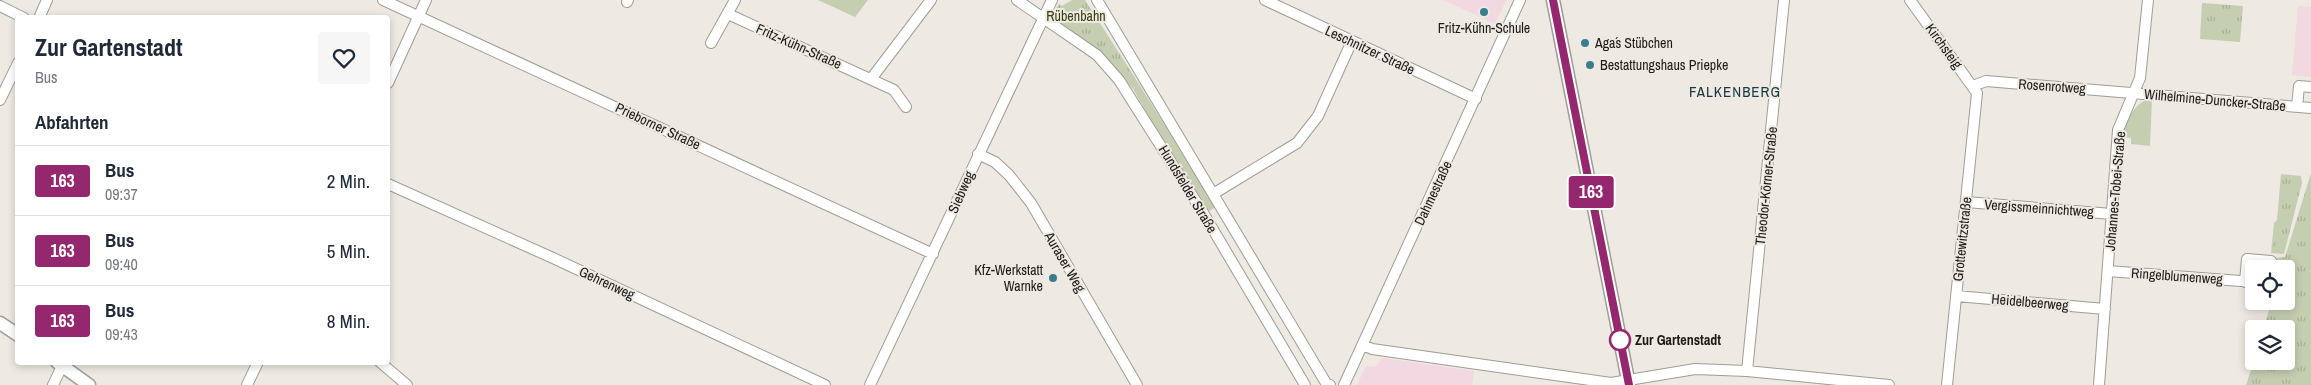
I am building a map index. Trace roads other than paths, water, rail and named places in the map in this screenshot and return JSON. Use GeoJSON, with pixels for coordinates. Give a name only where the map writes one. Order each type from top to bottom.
{"type":"FeatureCollection","features":[{"type":"Feature","properties":{"kind":"street"},"geometry":{"type":"LineString","coordinates":[[40,15],[47,0]]}},
{"type":"Feature","properties":{"kind":"street","name":"Prieborner Straße"},"geometry":{"type":"LineString","coordinates":[[383,0],[933,254]]}},
{"type":"Feature","properties":{"kind":"street"},"geometry":{"type":"LineString","coordinates":[[390,79],[426,0]]}},
{"type":"Feature","properties":{"kind":"street"},"geometry":{"type":"LineString","coordinates":[[711,44],[734,0]]}},
{"type":"Feature","properties":{"kind":"street"},"geometry":{"type":"LineString","coordinates":[[871,79],[932,0]]}},
{"type":"Feature","properties":{"kind":"street"},"geometry":{"type":"LineString","coordinates":[[1017,0],[1044,18]]}},
{"type":"Feature","properties":{"kind":"street","name":"Siebweg"},"geometry":{"type":"LineString","coordinates":[[870,385],[1052,0]]}},
{"type":"Feature","properties":{"kind":"street","name":"Hundsfelder Straße"},"geometry":{"type":"LineString","coordinates":[[1098,0],[1326,383],[1330,385]]}},
{"type":"Feature","properties":{"kind":"street","name":"Leschnitzer Straße"},"geometry":{"type":"LineString","coordinates":[[1265,0],[1476,99]]}},
{"type":"Feature","properties":{"kind":"street","name":"Dahmestraße"},"geometry":{"type":"LineString","coordinates":[[1344,385],[1520,0]]}},
{"type":"Feature","properties":{"kind":"street"},"geometry":{"type":"LineString","coordinates":[[1553,0],[1628,383]]}},
{"type":"Feature","properties":{"kind":"street","name":"Theodor-Körner-Straße"},"geometry":{"type":"LineString","coordinates":[[1748,371],[1784,0]]}},
{"type":"Feature","properties":{"kind":"street","name":"Kirchsteig"},"geometry":{"type":"LineString","coordinates":[[1910,0],[1975,89]]}},
{"type":"Feature","properties":{"kind":"street","name":"Johannes-Tobei-Straße"},"geometry":{"type":"LineString","coordinates":[[2099,385],[2118,130],[2140,78],[2144,57],[2148,0]]}},
{"type":"Feature","properties":{"kind":"street"},"geometry":{"type":"LineString","coordinates":[[0,6],[18,15]]}},
{"type":"Feature","properties":{"kind":"street","name":"Fritz-Kühn-Straße"},"geometry":{"type":"LineString","coordinates":[[728,14],[894,90],[906,107]]}},
{"type":"Feature","properties":{"kind":"street","name":"Hundsfelder Straße"},"geometry":{"type":"LineString","coordinates":[[1044,18],[1097,55],[1132,97],[1305,385]]}},
{"type":"Feature","properties":{"kind":"street"},"geometry":{"type":"LineString","coordinates":[[1213,194],[1297,143],[1318,116],[1352,41]]}},
{"type":"Feature","properties":{"kind":"street"},"geometry":{"type":"LineString","coordinates":[[0,100],[15,69]]}},
{"type":"Feature","properties":{"kind":"street","name":"Rosenrotweg"},"geometry":{"type":"LineString","coordinates":[[1975,89],[1986,81],[2133,92]]}},
{"type":"Feature","properties":{"kind":"street","name":"Wilhelmine-Duncker-Straße"},"geometry":{"type":"LineString","coordinates":[[2297,107],[2299,86],[2311,87]]}},
{"type":"Feature","properties":{"kind":"street","name":"Grottewitzstraße"},"geometry":{"type":"LineString","coordinates":[[1946,385],[1966,202],[1975,89]]}},
{"type":"Feature","properties":{"kind":"street","name":"Wilhelmine-Duncker-Straße"},"geometry":{"type":"LineString","coordinates":[[2133,92],[2311,108]]}},
{"type":"Feature","properties":{"kind":"street","name":"Auraser Weg"},"geometry":{"type":"LineString","coordinates":[[978,154],[1001,167],[1031,203],[1137,385]]}},
{"type":"Feature","properties":{"kind":"street","name":"Gehrenweg"},"geometry":{"type":"LineString","coordinates":[[390,185],[560,261],[825,385]]}},
{"type":"Feature","properties":{"kind":"street","name":"Vergissmeinnichtweg"},"geometry":{"type":"LineString","coordinates":[[1966,202],[2112,214]]}},
{"type":"Feature","properties":{"kind":"street","name":"Ringelblumenweg"},"geometry":{"type":"LineString","coordinates":[[2247,260],[2259,260]]}},
{"type":"Feature","properties":{"kind":"street","name":"Ringelblumenweg"},"geometry":{"type":"LineString","coordinates":[[2108,271],[2245,282]]}},
{"type":"Feature","properties":{"kind":"street","name":"Heidelbeerweg"},"geometry":{"type":"LineString","coordinates":[[1956,296],[2105,308]]}},
{"type":"Feature","properties":{"kind":"street"},"geometry":{"type":"LineString","coordinates":[[0,322],[15,333]]}},
{"type":"Feature","properties":{"kind":"street"},"geometry":{"type":"LineString","coordinates":[[1363,345],[1372,349],[1611,382],[1628,383],[1695,369],[1748,371],[1889,385]]}},
{"type":"Feature","properties":{"kind":"street"},"geometry":{"type":"LineString","coordinates":[[53,385],[61,365]]}},
{"type":"Feature","properties":{"kind":"street"},"geometry":{"type":"LineString","coordinates":[[62,365],[89,385]]}},
{"type":"Feature","properties":{"kind":"street"},"geometry":{"type":"LineString","coordinates":[[247,385],[257,365]]}},
{"type":"Feature","properties":{"kind":"street"},"geometry":{"type":"LineString","coordinates":[[384,365],[407,385]]}},
{"type":"Feature","properties":{"kind":"place","name":"Fritz-Kühn-Schule"},"geometry":{"type":"Point","coordinates":[1484,12]}},
{"type":"Feature","properties":{"kind":"place","name":"Aga´s Stübchen"},"geometry":{"type":"Point","coordinates":[1585,43]}},
{"type":"Feature","properties":{"kind":"place","name":"Bestattungshaus Priepke"},"geometry":{"type":"Point","coordinates":[1590,65]}},
{"type":"Feature","properties":{"kind":"place","name":"Kfz-Werkstatt Warnke"},"geometry":{"type":"Point","coordinates":[1053,278]}},
{"type":"Feature","properties":{"kind":"place","name":"Zur Gartenstadt"},"geometry":{"type":"Point","coordinates":[1620,340]}},
{"type":"Feature","properties":{"kind":"district","name":"FALKENBERG"},"geometry":{"type":"Point","coordinates":[1735,91]}},
{"type":"Feature","properties":{"kind":"park label","name":"Rübenbahn"},"geometry":{"type":"Point","coordinates":[1076,16]}}]}
